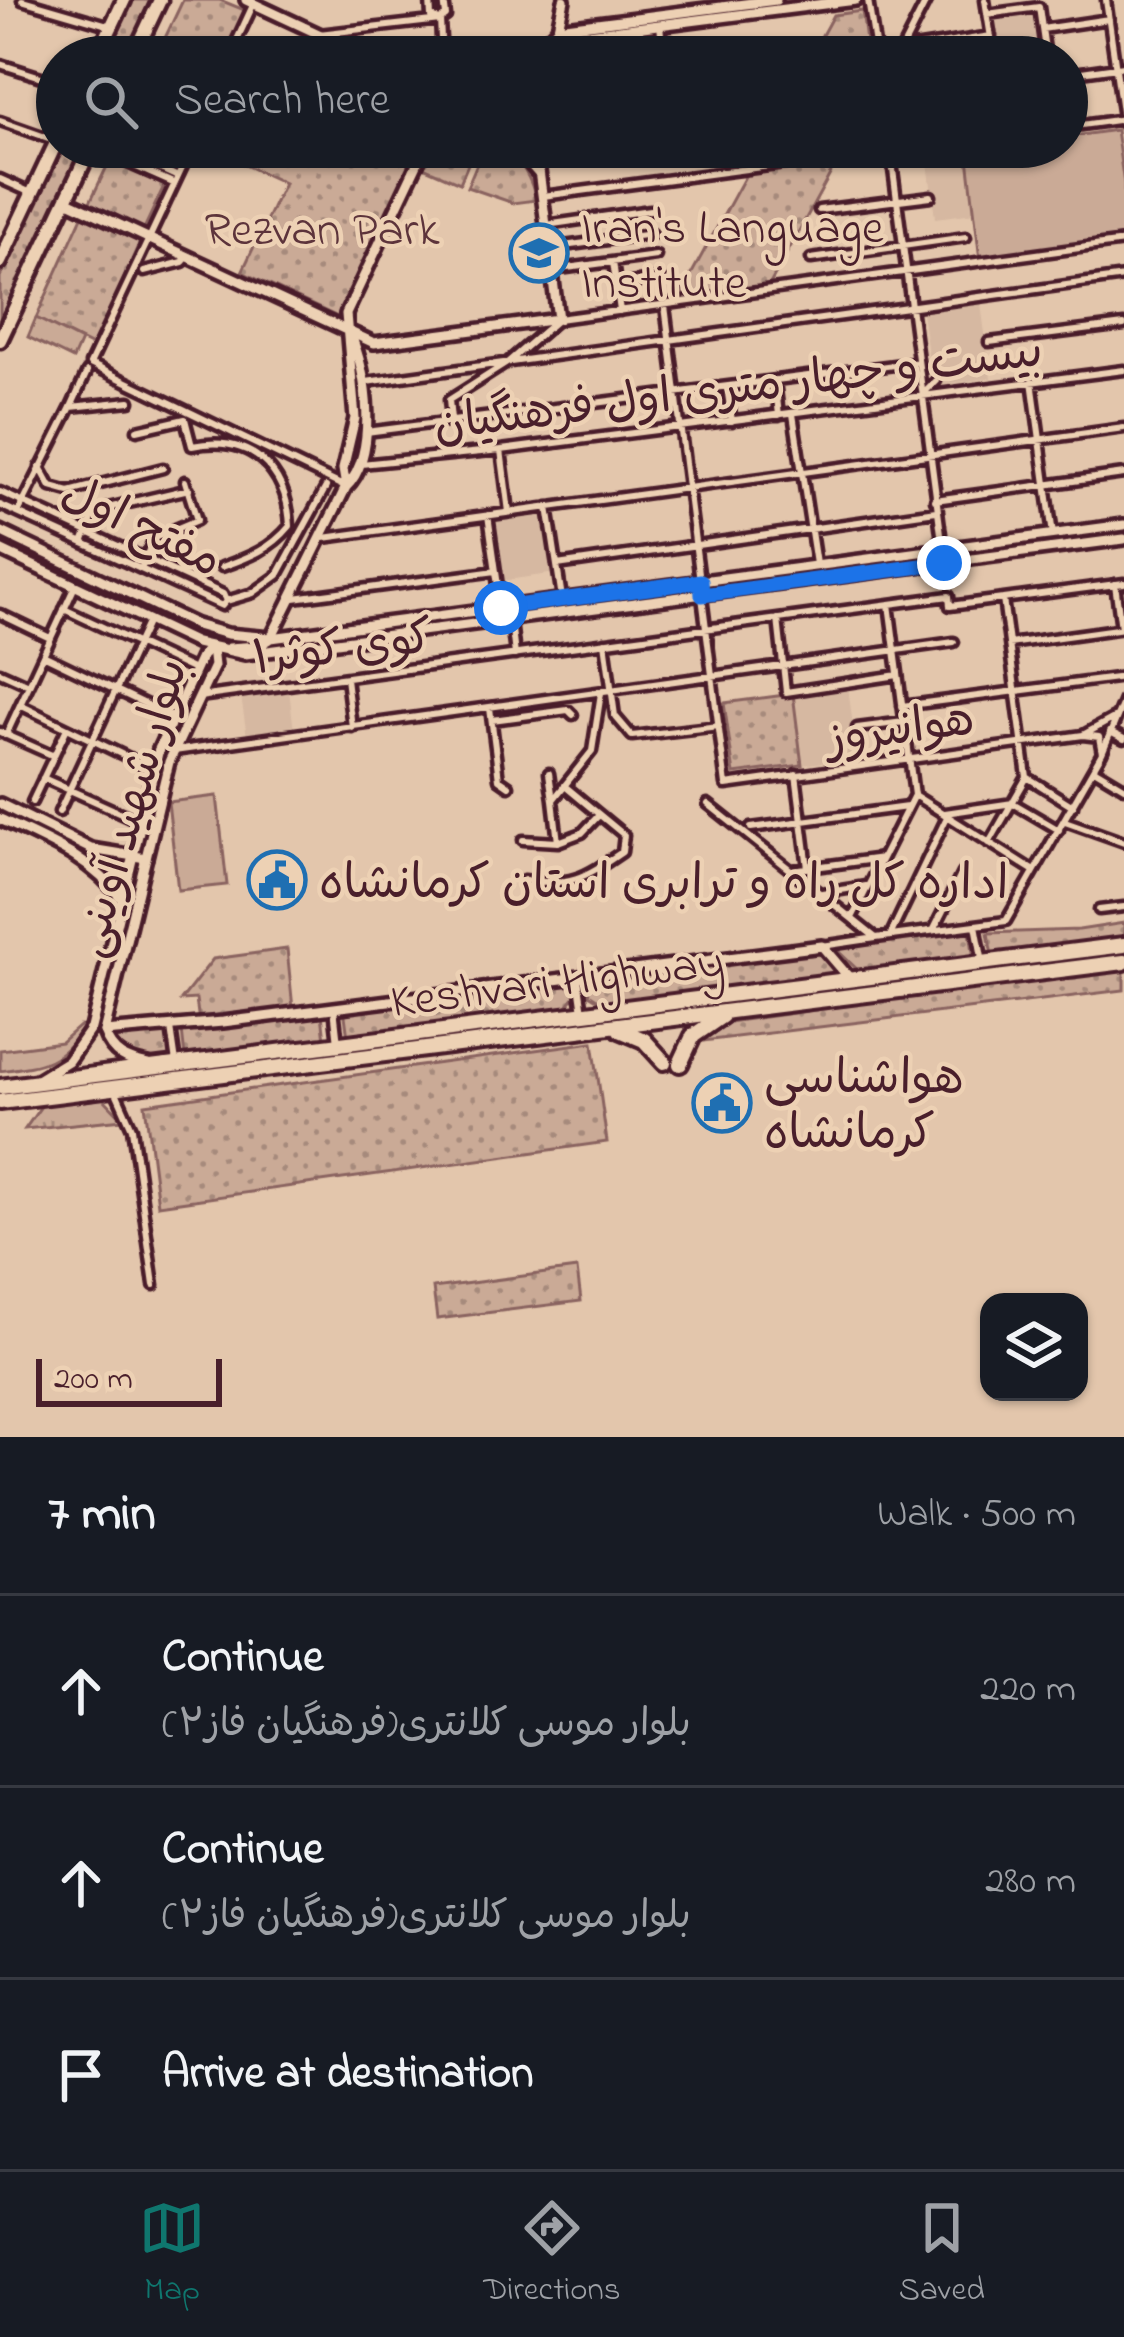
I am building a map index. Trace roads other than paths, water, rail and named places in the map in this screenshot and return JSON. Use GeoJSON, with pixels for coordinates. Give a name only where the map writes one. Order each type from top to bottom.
{"type":"FeatureCollection","features":[{"type":"Feature","properties":{"kind":"highway","name":"Keshvari Highway"},"geometry":{"type":"LineString","coordinates":[[1,1085],[583,1016],[687,1010],[851,981],[1124,945]]}},
{"type":"Feature","properties":{"kind":"highway","name":"Keshvari Highway"},"geometry":{"type":"LineString","coordinates":[[687,1010],[734,1012],[1124,962]]}},
{"type":"Feature","properties":{"kind":"highway"},"geometry":{"type":"LineString","coordinates":[[609,1028],[638,1036],[672,1063],[693,1036],[734,1012]]}},
{"type":"Feature","properties":{"kind":"highway","name":"Keshvari Highway"},"geometry":{"type":"LineString","coordinates":[[0,1102],[609,1028],[638,1016]]}},
{"type":"Feature","properties":{"kind":"main road"},"geometry":{"type":"LineString","coordinates":[[107,36],[124,0]]}},
{"type":"Feature","properties":{"kind":"main road"},"geometry":{"type":"LineString","coordinates":[[143,36],[160,0]]}},
{"type":"Feature","properties":{"kind":"main road"},"geometry":{"type":"LineString","coordinates":[[551,36],[558,28],[564,0]]}},
{"type":"Feature","properties":{"kind":"main road"},"geometry":{"type":"LineString","coordinates":[[572,36],[714,4],[776,0]]}},
{"type":"Feature","properties":{"kind":"main road"},"geometry":{"type":"LineString","coordinates":[[558,28],[856,0]]}},
{"type":"Feature","properties":{"kind":"main road"},"geometry":{"type":"LineString","coordinates":[[251,1],[320,36]]}},
{"type":"Feature","properties":{"kind":"main road"},"geometry":{"type":"LineString","coordinates":[[0,262],[5,237],[44,168]]}},
{"type":"Feature","properties":{"kind":"main road"},"geometry":{"type":"LineString","coordinates":[[0,340],[81,168]]}},
{"type":"Feature","properties":{"kind":"main road"},"geometry":{"type":"LineString","coordinates":[[170,614],[212,648],[258,646],[271,638],[294,598],[361,464],[366,432],[362,383],[346,314],[414,168]]}},
{"type":"Feature","properties":{"kind":"main road"},"geometry":{"type":"LineString","coordinates":[[534,168],[539,174]]}},
{"type":"Feature","properties":{"kind":"main road"},"geometry":{"type":"LineString","coordinates":[[358,356],[374,343],[558,319],[538,168]]}},
{"type":"Feature","properties":{"kind":"main road"},"geometry":{"type":"LineString","coordinates":[[66,200],[374,343]]}},
{"type":"Feature","properties":{"kind":"main road"},"geometry":{"type":"LineString","coordinates":[[346,487],[343,469],[355,418],[346,346],[349,331]]}},
{"type":"Feature","properties":{"kind":"main road"},"geometry":{"type":"LineString","coordinates":[[0,531],[170,614],[227,634],[271,638],[1124,525]]}},
{"type":"Feature","properties":{"kind":"main road"},"geometry":{"type":"LineString","coordinates":[[0,550],[148,621],[212,648],[245,654],[1124,539]]}},
{"type":"Feature","properties":{"kind":"main road","name":"بلوار شهید آوینی"},"geometry":{"type":"LineString","coordinates":[[34,1082],[68,1061],[91,1028],[123,902],[141,856],[174,751],[214,667],[212,648],[204,652],[194,670],[154,770],[141,822],[141,856],[104,1032],[123,1058],[168,1067]]}},
{"type":"Feature","properties":{"kind":"main road"},"geometry":{"type":"LineString","coordinates":[[0,804],[91,849],[141,856]]}},
{"type":"Feature","properties":{"kind":"main road"},"geometry":{"type":"LineString","coordinates":[[0,819],[74,853],[108,880],[123,902]]}},
{"type":"Feature","properties":{"kind":"main road"},"geometry":{"type":"LineString","coordinates":[[91,1028],[104,1032],[171,1028],[822,946],[851,981]]}},
{"type":"Feature","properties":{"kind":"street"},"geometry":{"type":"LineString","coordinates":[[22,0],[112,26]]}},
{"type":"Feature","properties":{"kind":"street"},"geometry":{"type":"LineString","coordinates":[[430,0],[431,17],[440,20]]}},
{"type":"Feature","properties":{"kind":"street"},"geometry":{"type":"LineString","coordinates":[[315,34],[440,20],[446,16],[444,0]]}},
{"type":"Feature","properties":{"kind":"street"},"geometry":{"type":"LineString","coordinates":[[868,0],[874,36]]}},
{"type":"Feature","properties":{"kind":"street"},"geometry":{"type":"LineString","coordinates":[[909,36],[928,0]]}},
{"type":"Feature","properties":{"kind":"street"},"geometry":{"type":"LineString","coordinates":[[986,0],[991,36]]}},
{"type":"Feature","properties":{"kind":"street"},"geometry":{"type":"LineString","coordinates":[[1088,125],[1124,121],[1120,67],[1106,0]]}},
{"type":"Feature","properties":{"kind":"street"},"geometry":{"type":"LineString","coordinates":[[238,36],[251,1]]}},
{"type":"Feature","properties":{"kind":"street"},"geometry":{"type":"LineString","coordinates":[[988,14],[1039,7],[1043,36]]}},
{"type":"Feature","properties":{"kind":"street"},"geometry":{"type":"LineString","coordinates":[[659,19],[661,36]]}},
{"type":"Feature","properties":{"kind":"street"},"geometry":{"type":"LineString","coordinates":[[1042,29],[1109,19]]}},
{"type":"Feature","properties":{"kind":"street"},"geometry":{"type":"LineString","coordinates":[[440,20],[441,36]]}},
{"type":"Feature","properties":{"kind":"street"},"geometry":{"type":"LineString","coordinates":[[1112,38],[1124,37]]}},
{"type":"Feature","properties":{"kind":"street"},"geometry":{"type":"LineString","coordinates":[[0,64],[36,75]]}},
{"type":"Feature","properties":{"kind":"street"},"geometry":{"type":"LineString","coordinates":[[1088,71],[1120,67]]}},
{"type":"Feature","properties":{"kind":"street"},"geometry":{"type":"LineString","coordinates":[[0,121],[36,134]]}},
{"type":"Feature","properties":{"kind":"street"},"geometry":{"type":"LineString","coordinates":[[148,168],[174,180]]}},
{"type":"Feature","properties":{"kind":"street"},"geometry":{"type":"LineString","coordinates":[[18,513],[181,168]]}},
{"type":"Feature","properties":{"kind":"street"},"geometry":{"type":"LineString","coordinates":[[542,197],[748,168]]}},
{"type":"Feature","properties":{"kind":"street"},"geometry":{"type":"LineString","coordinates":[[893,168],[943,549]]}},
{"type":"Feature","properties":{"kind":"street"},"geometry":{"type":"LineString","coordinates":[[0,179],[32,194]]}},
{"type":"Feature","properties":{"kind":"street"},"geometry":{"type":"LineString","coordinates":[[819,210],[931,196]]}},
{"type":"Feature","properties":{"kind":"street"},"geometry":{"type":"LineString","coordinates":[[545,225],[650,210]]}},
{"type":"Feature","properties":{"kind":"street"},"geometry":{"type":"LineString","coordinates":[[549,248],[652,233]]}},
{"type":"Feature","properties":{"kind":"street"},"geometry":{"type":"LineString","coordinates":[[811,259],[966,238]]}},
{"type":"Feature","properties":{"kind":"street"},"geometry":{"type":"LineString","coordinates":[[451,420],[449,400],[507,362],[558,319],[1124,242]]}},
{"type":"Feature","properties":{"kind":"street"},"geometry":{"type":"LineString","coordinates":[[144,272],[183,262],[188,256]]}},
{"type":"Feature","properties":{"kind":"street"},"geometry":{"type":"LineString","coordinates":[[552,270],[656,256]]}},
{"type":"Feature","properties":{"kind":"street"},"geometry":{"type":"LineString","coordinates":[[613,262],[620,313]]}},
{"type":"Feature","properties":{"kind":"street"},"geometry":{"type":"LineString","coordinates":[[362,383],[1124,277]]}},
{"type":"Feature","properties":{"kind":"street"},"geometry":{"type":"LineString","coordinates":[[616,285],[660,279]]}},
{"type":"Feature","properties":{"kind":"street"},"geometry":{"type":"LineString","coordinates":[[605,642],[615,716],[632,736],[718,725],[665,307]]}},
{"type":"Feature","properties":{"kind":"street"},"geometry":{"type":"LineString","coordinates":[[988,342],[1124,325]]}},
{"type":"Feature","properties":{"kind":"street"},"geometry":{"type":"LineString","coordinates":[[366,432],[917,362]]}},
{"type":"Feature","properties":{"kind":"street"},"geometry":{"type":"LineString","coordinates":[[88,368],[346,487]]}},
{"type":"Feature","properties":{"kind":"street","name":"بیست و چهار متری اول فرهنگیان"},"geometry":{"type":"LineString","coordinates":[[361,464],[1124,370]]}},
{"type":"Feature","properties":{"kind":"street"},"geometry":{"type":"LineString","coordinates":[[775,380],[779,415]]}},
{"type":"Feature","properties":{"kind":"street"},"geometry":{"type":"LineString","coordinates":[[921,397],[936,381]]}},
{"type":"Feature","properties":{"kind":"street"},"geometry":{"type":"LineString","coordinates":[[1032,381],[1053,536]]}},
{"type":"Feature","properties":{"kind":"street"},"geometry":{"type":"LineString","coordinates":[[728,386],[732,421]]}},
{"type":"Feature","properties":{"kind":"street"},"geometry":{"type":"LineString","coordinates":[[70,407],[130,401]]}},
{"type":"Feature","properties":{"kind":"street"},"geometry":{"type":"LineString","coordinates":[[793,414],[817,566]]}},
{"type":"Feature","properties":{"kind":"street"},"geometry":{"type":"LineString","coordinates":[[137,430],[185,419],[192,446],[219,440],[277,472],[288,500],[290,526],[278,541],[256,555],[222,567]]}},
{"type":"Feature","properties":{"kind":"street"},"geometry":{"type":"LineString","coordinates":[[324,538],[1124,428]]}},
{"type":"Feature","properties":{"kind":"street"},"geometry":{"type":"LineString","coordinates":[[501,450],[508,512]]}},
{"type":"Feature","properties":{"kind":"street"},"geometry":{"type":"LineString","coordinates":[[40,466],[51,487],[69,492],[163,468]]}},
{"type":"Feature","properties":{"kind":"street"},"geometry":{"type":"LineString","coordinates":[[934,500],[1124,474]]}},
{"type":"Feature","properties":{"kind":"street"},"geometry":{"type":"LineString","coordinates":[[83,543],[95,511],[187,485],[197,520],[154,538],[141,569]]}},
{"type":"Feature","properties":{"kind":"street"},"geometry":{"type":"LineString","coordinates":[[226,601],[253,592],[278,575],[326,487]]}},
{"type":"Feature","properties":{"kind":"street","name":"مفتح اول"},"geometry":{"type":"LineString","coordinates":[[0,492],[223,594],[226,601],[222,606],[0,505]]}},
{"type":"Feature","properties":{"kind":"street"},"geometry":{"type":"LineString","coordinates":[[548,507],[562,600]]}},
{"type":"Feature","properties":{"kind":"street"},"geometry":{"type":"LineString","coordinates":[[557,565],[936,512]]}},
{"type":"Feature","properties":{"kind":"street"},"geometry":{"type":"LineString","coordinates":[[488,515],[501,608]]}},
{"type":"Feature","properties":{"kind":"street"},"geometry":{"type":"LineString","coordinates":[[290,526],[301,533]]}},
{"type":"Feature","properties":{"kind":"street"},"geometry":{"type":"LineString","coordinates":[[294,598],[496,571]]}},
{"type":"Feature","properties":{"kind":"street"},"geometry":{"type":"LineString","coordinates":[[1009,644],[1123,628],[1119,583]]}},
{"type":"Feature","properties":{"kind":"street","name":"کوی کوثر۱"},"geometry":{"type":"LineString","coordinates":[[199,697],[949,596],[950,606],[1119,583]]}},
{"type":"Feature","properties":{"kind":"street"},"geometry":{"type":"LineString","coordinates":[[54,756],[3,734],[75,586]]}},
{"type":"Feature","properties":{"kind":"street"},"geometry":{"type":"LineString","coordinates":[[989,843],[1027,777],[1003,599]]}},
{"type":"Feature","properties":{"kind":"street"},"geometry":{"type":"LineString","coordinates":[[852,918],[914,795],[889,604]]}},
{"type":"Feature","properties":{"kind":"street"},"geometry":{"type":"LineString","coordinates":[[64,609],[194,670]]}},
{"type":"Feature","properties":{"kind":"street"},"geometry":{"type":"LineString","coordinates":[[0,614],[50,638]]}},
{"type":"Feature","properties":{"kind":"street"},"geometry":{"type":"LineString","coordinates":[[778,619],[786,692],[898,675]]}},
{"type":"Feature","properties":{"kind":"street"},"geometry":{"type":"LineString","coordinates":[[59,812],[148,621]]}},
{"type":"Feature","properties":{"kind":"street"},"geometry":{"type":"LineString","coordinates":[[511,621],[515,656]]}},
{"type":"Feature","properties":{"kind":"street"},"geometry":{"type":"LineString","coordinates":[[174,751],[954,642]]}},
{"type":"Feature","properties":{"kind":"street"},"geometry":{"type":"LineString","coordinates":[[43,656],[172,718]]}},
{"type":"Feature","properties":{"kind":"street"},"geometry":{"type":"LineString","coordinates":[[0,672],[29,686]]}},
{"type":"Feature","properties":{"kind":"street"},"geometry":{"type":"LineString","coordinates":[[902,706],[1124,677]]}},
{"type":"Feature","properties":{"kind":"street"},"geometry":{"type":"LineString","coordinates":[[346,678],[352,727]]}},
{"type":"Feature","properties":{"kind":"street"},"geometry":{"type":"LineString","coordinates":[[553,800],[592,751],[601,693]]}},
{"type":"Feature","properties":{"kind":"street"},"geometry":{"type":"LineString","coordinates":[[822,946],[1006,921],[1094,769],[1124,700]]}},
{"type":"Feature","properties":{"kind":"street"},"geometry":{"type":"LineString","coordinates":[[20,705],[154,770]]}},
{"type":"Feature","properties":{"kind":"street"},"geometry":{"type":"LineString","coordinates":[[490,708],[500,778],[509,786]]}},
{"type":"Feature","properties":{"kind":"street"},"geometry":{"type":"LineString","coordinates":[[492,720],[568,710],[573,715]]}},
{"type":"Feature","properties":{"kind":"street"},"geometry":{"type":"LineString","coordinates":[[1083,735],[1114,718]]}},
{"type":"Feature","properties":{"kind":"street"},"geometry":{"type":"LineString","coordinates":[[856,728],[904,722]]}},
{"type":"Feature","properties":{"kind":"street","name":"هوانیروز"},"geometry":{"type":"LineString","coordinates":[[718,725],[726,784],[1083,735]]}},
{"type":"Feature","properties":{"kind":"street"},"geometry":{"type":"LineString","coordinates":[[32,802],[67,728]]}},
{"type":"Feature","properties":{"kind":"street"},"geometry":{"type":"LineString","coordinates":[[1110,732],[1124,739]]}},
{"type":"Feature","properties":{"kind":"street"},"geometry":{"type":"LineString","coordinates":[[1083,735],[1099,737],[1102,753]]}},
{"type":"Feature","properties":{"kind":"street"},"geometry":{"type":"LineString","coordinates":[[1094,769],[1124,787]]}},
{"type":"Feature","properties":{"kind":"street"},"geometry":{"type":"LineString","coordinates":[[549,773],[558,842]]}},
{"type":"Feature","properties":{"kind":"street"},"geometry":{"type":"LineString","coordinates":[[796,774],[808,868]]}},
{"type":"Feature","properties":{"kind":"street"},"geometry":{"type":"LineString","coordinates":[[1027,777],[1073,806]]}},
{"type":"Feature","properties":{"kind":"street"},"geometry":{"type":"LineString","coordinates":[[43,778],[141,822]]}},
{"type":"Feature","properties":{"kind":"street"},"geometry":{"type":"LineString","coordinates":[[524,880],[556,885],[586,877],[622,852],[624,835],[566,787]]}},
{"type":"Feature","properties":{"kind":"street"},"geometry":{"type":"LineString","coordinates":[[914,795],[1034,872]]}},
{"type":"Feature","properties":{"kind":"street"},"geometry":{"type":"LineString","coordinates":[[944,815],[1013,802],[1059,830]]}},
{"type":"Feature","properties":{"kind":"street"},"geometry":{"type":"LineString","coordinates":[[707,804],[876,938]]}},
{"type":"Feature","properties":{"kind":"street"},"geometry":{"type":"LineString","coordinates":[[751,828],[907,807]]}},
{"type":"Feature","properties":{"kind":"street"},"geometry":{"type":"LineString","coordinates":[[523,840],[558,842],[582,833],[599,814]]}},
{"type":"Feature","properties":{"kind":"street"},"geometry":{"type":"LineString","coordinates":[[890,936],[944,815]]}},
{"type":"Feature","properties":{"kind":"street"},"geometry":{"type":"LineString","coordinates":[[1065,821],[1124,842]]}},
{"type":"Feature","properties":{"kind":"street"},"geometry":{"type":"LineString","coordinates":[[792,870],[882,858]]}},
{"type":"Feature","properties":{"kind":"street"},"geometry":{"type":"LineString","coordinates":[[933,931],[962,873]]}},
{"type":"Feature","properties":{"kind":"street"},"geometry":{"type":"LineString","coordinates":[[822,893],[868,886]]}},
{"type":"Feature","properties":{"kind":"street"},"geometry":{"type":"LineString","coordinates":[[1099,910],[1124,907]]}},
{"type":"Feature","properties":{"kind":"street"},"geometry":{"type":"LineString","coordinates":[[976,925],[982,963]]}},
{"type":"Feature","properties":{"kind":"street"},"geometry":{"type":"LineString","coordinates":[[578,976],[583,1016]]}},
{"type":"Feature","properties":{"kind":"street"},"geometry":{"type":"LineString","coordinates":[[334,1007],[338,1046]]}},
{"type":"Feature","properties":{"kind":"street"},"geometry":{"type":"LineString","coordinates":[[168,1067],[171,1028]]}},
{"type":"Feature","properties":{"kind":"street"},"geometry":{"type":"LineString","coordinates":[[116,1088],[132,1128],[154,1285]]}},
{"type":"Feature","properties":{"kind":"place","name":"Iran's Language Institute"},"geometry":{"type":"Point","coordinates":[539,253]}},
{"type":"Feature","properties":{"kind":"place","name":"اداره کل راه و ترابری استان کرمانشاه"},"geometry":{"type":"Point","coordinates":[277,880]}},
{"type":"Feature","properties":{"kind":"place","name":"هواشناسی کرمانشاه"},"geometry":{"type":"Point","coordinates":[722,1103]}},
{"type":"Feature","properties":{"kind":"park label","name":"Rezvan Park"},"geometry":{"type":"Point","coordinates":[322,227]}}]}
